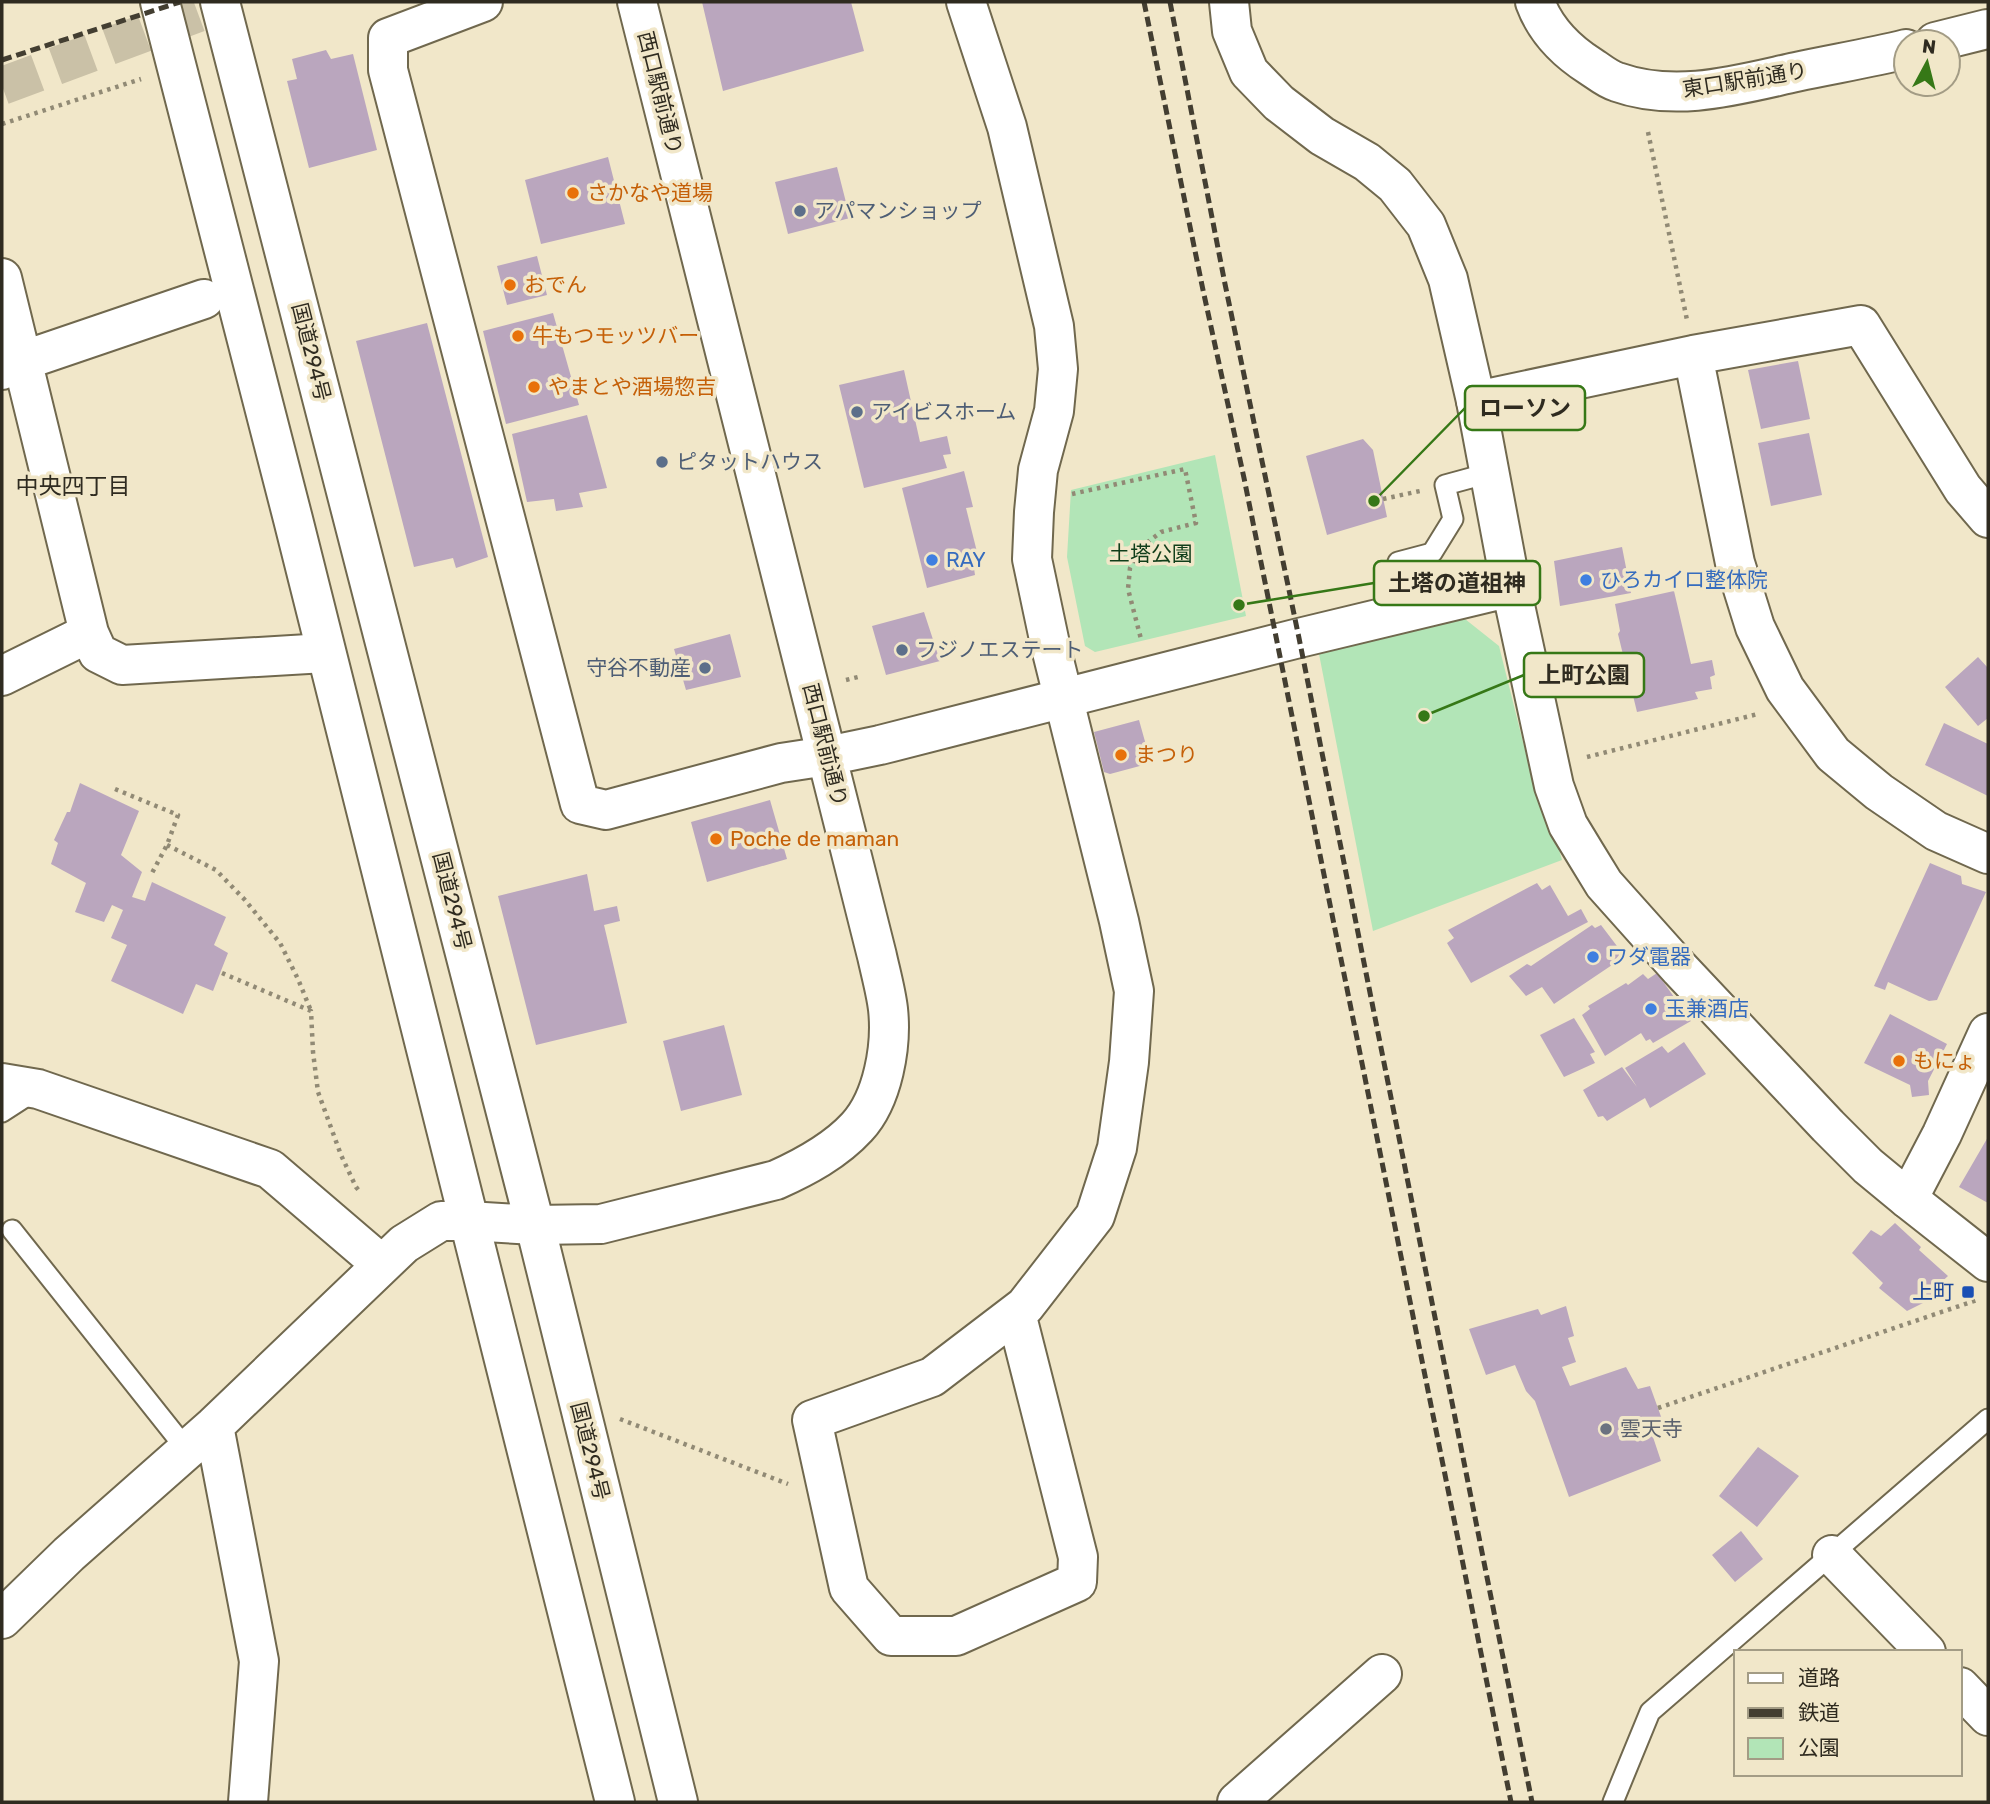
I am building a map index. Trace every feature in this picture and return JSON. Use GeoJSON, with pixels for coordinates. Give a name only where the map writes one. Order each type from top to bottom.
{"type":"FeatureCollection","features":[{"type":"Feature","properties":{"kind":"main road"},"geometry":{"type":"LineString","coordinates":[[160,2],[615,1802]]}},
{"type":"Feature","properties":{"kind":"main road","name":"国道294号"},"geometry":{"type":"LineString","coordinates":[[220,2],[535,1225],[678,1802]]}},
{"type":"Feature","properties":{"kind":"main road"},"geometry":{"type":"LineString","coordinates":[[483,2],[388,38],[388,70],[580,804],[606,810],[781,763],[880,746],[1511,587]]}},
{"type":"Feature","properties":{"kind":"main road","name":"西口駅前通り"},"geometry":{"type":"LineString","coordinates":[[2,1619],[69,1554],[201,1438],[381,1264],[415,1235],[440,1221],[535,1225],[601,1224],[776,1181],[831,1150],[858,1126],[877,1095],[887,1055],[888,1011],[877,956],[637,2]]}},
{"type":"Feature","properties":{"kind":"main road"},"geometry":{"type":"LineString","coordinates":[[966,2],[1007,127],[1054,326],[1057,383],[1054,411],[1038,470],[1032,559],[1134,991],[1129,1062],[1117,1148],[1095,1216],[1025,1306],[932,1377],[812,1420],[849,1588],[891,1636],[956,1636],[1077,1582],[1078,1556],[1017,1313]]}},
{"type":"Feature","properties":{"kind":"main road"},"geometry":{"type":"LineString","coordinates":[[1229,2],[1232,31],[1249,72],[1279,103],[1322,136],[1367,162],[1395,185],[1426,225],[1448,279],[1476,401],[1511,587],[1554,786],[1568,825],[1604,884],[1689,979],[1828,1126],[1868,1166],[1988,1262]]}},
{"type":"Feature","properties":{"kind":"main road","name":"東口駅前通り"},"geometry":{"type":"LineString","coordinates":[[1535,2],[1556,38],[1576,57],[1614,81],[1645,89],[1687,93],[1725,88],[1892,52]]}},
{"type":"Feature","properties":{"kind":"main road"},"geometry":{"type":"LineString","coordinates":[[1962,31],[1985,21]]}},
{"type":"Feature","properties":{"kind":"main road"},"geometry":{"type":"LineString","coordinates":[[2,278],[12,365],[89,633],[98,653],[122,665],[325,653]]}},
{"type":"Feature","properties":{"kind":"main road"},"geometry":{"type":"LineString","coordinates":[[12,365],[204,299]]}},
{"type":"Feature","properties":{"kind":"main road"},"geometry":{"type":"LineString","coordinates":[[1476,401],[1694,355],[1861,325],[1963,489],[1988,518]]}},
{"type":"Feature","properties":{"kind":"main road"},"geometry":{"type":"LineString","coordinates":[[1694,355],[1735,563],[1755,627],[1785,689],[1833,754],[1879,792],[1936,831],[1988,854]]}},
{"type":"Feature","properties":{"kind":"main road"},"geometry":{"type":"LineString","coordinates":[[2,676],[89,633]]}},
{"type":"Feature","properties":{"kind":"main road"},"geometry":{"type":"LineString","coordinates":[[1908,1199],[1942,1134],[1988,1033]]}},
{"type":"Feature","properties":{"kind":"main road"},"geometry":{"type":"LineString","coordinates":[[20,1086],[270,1169],[381,1264]]}},
{"type":"Feature","properties":{"kind":"main road"},"geometry":{"type":"LineString","coordinates":[[201,1438],[259,1661],[248,1802]]}},
{"type":"Feature","properties":{"kind":"main road"},"geometry":{"type":"LineString","coordinates":[[1832,1555],[1924,1650]]}},
{"type":"Feature","properties":{"kind":"main road"},"geometry":{"type":"LineString","coordinates":[[1237,1802],[1382,1674]]}},
{"type":"Feature","properties":{"kind":"main road"},"geometry":{"type":"LineString","coordinates":[[1962,1689],[1988,1716]]}},
{"type":"Feature","properties":{"kind":"lane"},"geometry":{"type":"LineString","coordinates":[[1411,611],[1398,562],[1432,553],[1439,542],[1452,519],[1445,485],[1489,473]]}},
{"type":"Feature","properties":{"kind":"lane"},"geometry":{"type":"LineString","coordinates":[[2,1112],[20,1086]]}},
{"type":"Feature","properties":{"kind":"lane"},"geometry":{"type":"LineString","coordinates":[[12,1230],[201,1438]]}},
{"type":"Feature","properties":{"kind":"lane"},"geometry":{"type":"LineString","coordinates":[[1613,1802],[1650,1712],[1988,1419]]}},
{"type":"Feature","properties":{"kind":"path"},"geometry":{"type":"LineString","coordinates":[[2,124],[149,76]]}},
{"type":"Feature","properties":{"kind":"path"},"geometry":{"type":"LineString","coordinates":[[1648,132],[1694,355]]}},
{"type":"Feature","properties":{"kind":"path"},"geometry":{"type":"LineString","coordinates":[[1065,496],[1185,469],[1196,523],[1161,532],[1140,548],[1129,568],[1128,589],[1144,649]]}},
{"type":"Feature","properties":{"kind":"path"},"geometry":{"type":"LineString","coordinates":[[1383,499],[1445,485]]}},
{"type":"Feature","properties":{"kind":"path"},"geometry":{"type":"LineString","coordinates":[[1550,767],[1797,704]]}},
{"type":"Feature","properties":{"kind":"path"},"geometry":{"type":"LineString","coordinates":[[115,789],[178,816],[152,873]]}},
{"type":"Feature","properties":{"kind":"path"},"geometry":{"type":"LineString","coordinates":[[167,845],[216,870],[280,943],[311,1012],[318,1092],[341,1155],[356,1187],[364,1197]]}},
{"type":"Feature","properties":{"kind":"path"},"geometry":{"type":"LineString","coordinates":[[222,973],[311,1012]]}},
{"type":"Feature","properties":{"kind":"path"},"geometry":{"type":"LineString","coordinates":[[1658,1408],[1988,1296]]}},
{"type":"Feature","properties":{"kind":"path"},"geometry":{"type":"LineString","coordinates":[[610,1415],[830,1500]]}},
{"type":"Feature","properties":{"kind":"green space","name":"土塔公園"},"geometry":{"type":"Polygon","coordinates":[[[1215,455],[1246,616],[1095,652],[1085,646],[1067,557],[1071,490],[1215,455]]]}},
{"type":"Feature","properties":{"kind":"green space"},"geometry":{"type":"Polygon","coordinates":[[[1465,619],[1499,646],[1532,778],[1549,814],[1562,860],[1373,931],[1319,654],[1465,619]]]}},
{"type":"Feature","properties":{"kind":"building"},"geometry":{"type":"Polygon","coordinates":[[[702,2],[851,2],[864,51],[723,91],[702,2]]]}},
{"type":"Feature","properties":{"kind":"building"},"geometry":{"type":"Polygon","coordinates":[[[326,50],[331,59],[353,54],[377,150],[309,168],[287,81],[297,79],[292,59],[326,50]]]}},
{"type":"Feature","properties":{"kind":"building"},"geometry":{"type":"Polygon","coordinates":[[[608,157],[625,224],[541,244],[525,180],[608,157]]]}},
{"type":"Feature","properties":{"kind":"building"},"geometry":{"type":"Polygon","coordinates":[[[837,167],[850,218],[788,234],[775,182],[837,167]]]}},
{"type":"Feature","properties":{"kind":"building"},"geometry":{"type":"Polygon","coordinates":[[[537,256],[547,295],[507,305],[497,266],[537,256]]]}},
{"type":"Feature","properties":{"kind":"building"},"geometry":{"type":"Polygon","coordinates":[[[553,313],[579,405],[506,424],[483,331],[553,313]]]}},
{"type":"Feature","properties":{"kind":"building"},"geometry":{"type":"Polygon","coordinates":[[[427,323],[488,557],[456,568],[453,558],[414,567],[356,341],[427,323]]]}},
{"type":"Feature","properties":{"kind":"building"},"geometry":{"type":"Polygon","coordinates":[[[1798,361],[1810,419],[1761,429],[1748,370],[1798,361]]]}},
{"type":"Feature","properties":{"kind":"building"},"geometry":{"type":"Polygon","coordinates":[[[904,370],[920,442],[947,436],[951,454],[943,455],[947,468],[864,488],[839,385],[904,370]]]}},
{"type":"Feature","properties":{"kind":"building"},"geometry":{"type":"Polygon","coordinates":[[[587,415],[607,488],[579,493],[583,507],[556,511],[554,499],[527,502],[512,434],[587,415]]]}},
{"type":"Feature","properties":{"kind":"building"},"geometry":{"type":"Polygon","coordinates":[[[1809,433],[1822,495],[1771,506],[1758,443],[1809,433]]]}},
{"type":"Feature","properties":{"kind":"building"},"geometry":{"type":"Polygon","coordinates":[[[1363,439],[1373,450],[1387,517],[1327,535],[1306,456],[1363,439]]]}},
{"type":"Feature","properties":{"kind":"building"},"geometry":{"type":"Polygon","coordinates":[[[964,471],[973,507],[966,508],[979,560],[973,562],[975,575],[927,588],[902,488],[964,471]]]}},
{"type":"Feature","properties":{"kind":"building"},"geometry":{"type":"Polygon","coordinates":[[[1622,547],[1631,593],[1560,606],[1554,561],[1622,547]]]}},
{"type":"Feature","properties":{"kind":"building"},"geometry":{"type":"Polygon","coordinates":[[[1674,591],[1691,664],[1712,660],[1715,675],[1710,677],[1712,689],[1695,692],[1698,699],[1637,712],[1618,634],[1620,631],[1615,604],[1674,591]]]}},
{"type":"Feature","properties":{"kind":"building"},"geometry":{"type":"Polygon","coordinates":[[[924,612],[940,661],[886,675],[872,626],[924,612]]]}},
{"type":"Feature","properties":{"kind":"building"},"geometry":{"type":"Polygon","coordinates":[[[730,634],[741,677],[686,690],[674,649],[730,634]]]}},
{"type":"Feature","properties":{"kind":"building"},"geometry":{"type":"Polygon","coordinates":[[[1978,657],[1988,668],[1988,718],[1978,726],[1945,687],[1978,657]]]}},
{"type":"Feature","properties":{"kind":"building"},"geometry":{"type":"Polygon","coordinates":[[[1139,720],[1151,763],[1110,774],[1104,772],[1094,732],[1139,720]]]}},
{"type":"Feature","properties":{"kind":"building"},"geometry":{"type":"Polygon","coordinates":[[[1944,723],[1988,744],[1988,796],[1925,765],[1944,723]]]}},
{"type":"Feature","properties":{"kind":"building"},"geometry":{"type":"Polygon","coordinates":[[[80,783],[139,811],[121,855],[142,872],[132,897],[145,901],[152,882],[226,917],[214,945],[228,953],[213,991],[196,984],[183,1014],[111,981],[127,945],[111,938],[123,910],[112,905],[104,922],[75,912],[86,883],[51,864],[58,843],[54,840],[67,812],[70,812],[80,783]]]}},
{"type":"Feature","properties":{"kind":"building"},"geometry":{"type":"Polygon","coordinates":[[[770,800],[787,859],[707,882],[691,822],[770,800]]]}},
{"type":"Feature","properties":{"kind":"building"},"geometry":{"type":"Polygon","coordinates":[[[1930,863],[1961,876],[1962,884],[1986,892],[1937,1000],[1929,1001],[1888,982],[1885,990],[1874,986],[1930,863]]]}},
{"type":"Feature","properties":{"kind":"building"},"geometry":{"type":"Polygon","coordinates":[[[587,874],[594,911],[617,906],[620,921],[604,925],[627,1023],[536,1045],[498,896],[587,874]]]}},
{"type":"Feature","properties":{"kind":"building"},"geometry":{"type":"Polygon","coordinates":[[[1537,883],[1542,890],[1550,885],[1568,916],[1581,909],[1588,922],[1471,983],[1447,943],[1454,938],[1448,930],[1537,883]]]}},
{"type":"Feature","properties":{"kind":"building"},"geometry":{"type":"Polygon","coordinates":[[[1592,925],[1595,928],[1601,925],[1623,954],[1617,958],[1618,961],[1554,1004],[1542,987],[1526,996],[1509,976],[1527,964],[1531,966],[1592,925]]]}},
{"type":"Feature","properties":{"kind":"building"},"geometry":{"type":"Polygon","coordinates":[[[1657,973],[1691,1021],[1653,1043],[1650,1039],[1646,1041],[1641,1033],[1605,1056],[1582,1015],[1590,1009],[1588,1006],[1626,983],[1628,985],[1643,974],[1648,979],[1657,973]]]}},
{"type":"Feature","properties":{"kind":"building"},"geometry":{"type":"Polygon","coordinates":[[[1890,1014],[1947,1044],[1928,1081],[1929,1095],[1912,1097],[1910,1085],[1864,1063],[1890,1014]]]}},
{"type":"Feature","properties":{"kind":"building"},"geometry":{"type":"Polygon","coordinates":[[[1574,1018],[1595,1052],[1590,1054],[1595,1063],[1564,1077],[1540,1035],[1574,1018]]]}},
{"type":"Feature","properties":{"kind":"building"},"geometry":{"type":"Polygon","coordinates":[[[724,1025],[742,1095],[681,1111],[663,1041],[724,1025]]]}},
{"type":"Feature","properties":{"kind":"building"},"geometry":{"type":"Polygon","coordinates":[[[1684,1042],[1706,1074],[1650,1108],[1645,1098],[1607,1121],[1603,1116],[1598,1117],[1583,1090],[1622,1067],[1637,1087],[1625,1068],[1662,1046],[1668,1053],[1684,1042]]]}},
{"type":"Feature","properties":{"kind":"building"},"geometry":{"type":"Polygon","coordinates":[[[1988,1137],[1988,1203],[1959,1187],[1988,1137]]]}},
{"type":"Feature","properties":{"kind":"building"},"geometry":{"type":"Polygon","coordinates":[[[1895,1223],[1921,1247],[1919,1250],[1948,1276],[1936,1287],[1940,1290],[1931,1299],[1907,1311],[1879,1288],[1883,1283],[1852,1253],[1871,1230],[1881,1236],[1895,1223]]]}},
{"type":"Feature","properties":{"kind":"building"},"geometry":{"type":"Polygon","coordinates":[[[1566,1306],[1574,1336],[1568,1338],[1576,1362],[1562,1367],[1570,1386],[1626,1367],[1638,1389],[1650,1386],[1664,1425],[1652,1434],[1661,1461],[1569,1497],[1535,1401],[1526,1391],[1515,1365],[1486,1375],[1469,1329],[1538,1309],[1541,1315],[1566,1306]]]}},
{"type":"Feature","properties":{"kind":"building"},"geometry":{"type":"Polygon","coordinates":[[[1758,1447],[1799,1476],[1757,1527],[1719,1496],[1758,1447]]]}},
{"type":"Feature","properties":{"kind":"building"},"geometry":{"type":"Polygon","coordinates":[[[1741,1531],[1763,1559],[1735,1582],[1712,1555],[1741,1531]]]}},
{"type":"Feature","properties":{"kind":"tunnel"},"geometry":{"type":"LineString","coordinates":[[2,86],[228,2]]}},
{"type":"Feature","properties":{"kind":"railway"},"geometry":{"type":"LineString","coordinates":[[2,60],[180,2]]}},
{"type":"Feature","properties":{"kind":"railway"},"geometry":{"type":"LineString","coordinates":[[1144,2],[1244,478],[1511,1802]]}},
{"type":"Feature","properties":{"kind":"railway"},"geometry":{"type":"LineString","coordinates":[[1170,2],[1532,1802]]}},
{"type":"Feature","properties":{"kind":"place","name":"さかなや道場"},"geometry":{"type":"Point","coordinates":[573,193]}},
{"type":"Feature","properties":{"kind":"place","name":"アパマンショップ"},"geometry":{"type":"Point","coordinates":[800,211]}},
{"type":"Feature","properties":{"kind":"place","name":"おでん"},"geometry":{"type":"Point","coordinates":[510,285]}},
{"type":"Feature","properties":{"kind":"place","name":"牛もつモッツバー"},"geometry":{"type":"Point","coordinates":[518,336]}},
{"type":"Feature","properties":{"kind":"place","name":"やまとや酒場惣吉"},"geometry":{"type":"Point","coordinates":[534,387]}},
{"type":"Feature","properties":{"kind":"place","name":"アイビスホーム"},"geometry":{"type":"Point","coordinates":[857,412]}},
{"type":"Feature","properties":{"kind":"place","name":"ピタットハウス"},"geometry":{"type":"Point","coordinates":[662,462]}},
{"type":"Feature","properties":{"kind":"place","name":"ローソン"},"geometry":{"type":"Point","coordinates":[1374,501]}},
{"type":"Feature","properties":{"kind":"place","name":"RAY"},"geometry":{"type":"Point","coordinates":[932,560]}},
{"type":"Feature","properties":{"kind":"place","name":"ひろカイロ整体院"},"geometry":{"type":"Point","coordinates":[1586,580]}},
{"type":"Feature","properties":{"kind":"place","name":"土塔の道祖神"},"geometry":{"type":"Point","coordinates":[1239,605]}},
{"type":"Feature","properties":{"kind":"place","name":"フジノエステート"},"geometry":{"type":"Point","coordinates":[902,650]}},
{"type":"Feature","properties":{"kind":"place","name":"守谷不動産"},"geometry":{"type":"Point","coordinates":[705,668]}},
{"type":"Feature","properties":{"kind":"place","name":"上町公園"},"geometry":{"type":"Point","coordinates":[1424,716]}},
{"type":"Feature","properties":{"kind":"place","name":"まつり"},"geometry":{"type":"Point","coordinates":[1121,755]}},
{"type":"Feature","properties":{"kind":"place","name":"Poche de maman"},"geometry":{"type":"Point","coordinates":[716,839]}},
{"type":"Feature","properties":{"kind":"place","name":"ワダ電器"},"geometry":{"type":"Point","coordinates":[1593,957]}},
{"type":"Feature","properties":{"kind":"place","name":"玉兼酒店"},"geometry":{"type":"Point","coordinates":[1651,1009]}},
{"type":"Feature","properties":{"kind":"place","name":"もにょ"},"geometry":{"type":"Point","coordinates":[1899,1061]}},
{"type":"Feature","properties":{"kind":"place","name":"上町"},"geometry":{"type":"Point","coordinates":[1968,1292]}},
{"type":"Feature","properties":{"kind":"place","name":"雲天寺"},"geometry":{"type":"Point","coordinates":[1606,1429]}},
{"type":"Feature","properties":{"kind":"district","name":"中央四丁目"},"geometry":{"type":"Point","coordinates":[73,486]}}]}
